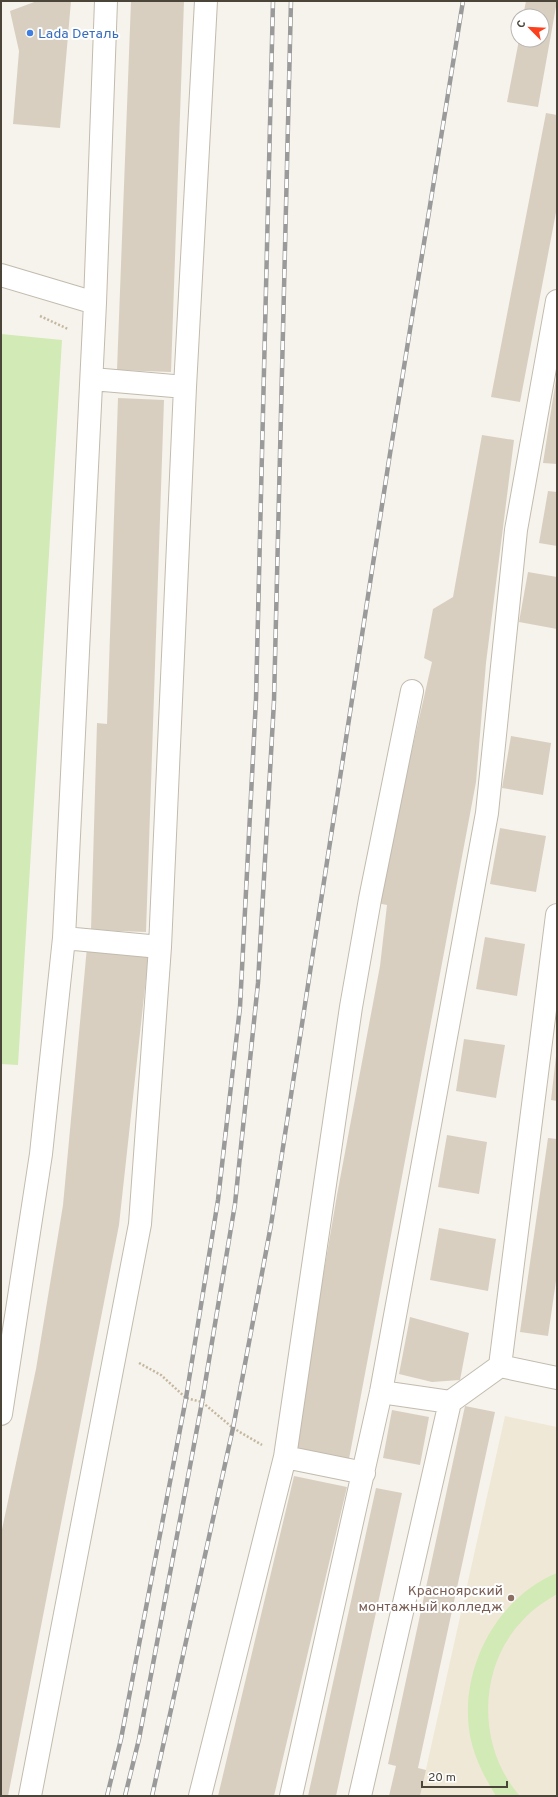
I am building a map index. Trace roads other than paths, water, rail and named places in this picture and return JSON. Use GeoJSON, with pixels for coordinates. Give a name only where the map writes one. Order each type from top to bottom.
{"type":"FeatureCollection","features":[{"type":"Feature","properties":{"kind":"lane"},"geometry":{"type":"LineString","coordinates":[[1,1414],[41,1154],[64,938],[92,379],[106,1]]}},
{"type":"Feature","properties":{"kind":"lane"},"geometry":{"type":"LineString","coordinates":[[30,1796],[140,1224],[160,947],[185,387],[206,1]]}},
{"type":"Feature","properties":{"kind":"lane"},"geometry":{"type":"LineString","coordinates":[[1,275],[95,303]]}},
{"type":"Feature","properties":{"kind":"lane"},"geometry":{"type":"LineString","coordinates":[[290,1796],[364,1473],[381,1392],[487,813],[516,530],[557,301]]}},
{"type":"Feature","properties":{"kind":"lane"},"geometry":{"type":"LineString","coordinates":[[92,379],[185,387]]}},
{"type":"Feature","properties":{"kind":"lane"},"geometry":{"type":"LineString","coordinates":[[200,1796],[285,1457],[351,1007],[370,899],[412,690]]}},
{"type":"Feature","properties":{"kind":"lane"},"geometry":{"type":"LineString","coordinates":[[360,1796],[450,1402],[500,1366],[557,915]]}},
{"type":"Feature","properties":{"kind":"lane"},"geometry":{"type":"LineString","coordinates":[[64,938],[160,947]]}},
{"type":"Feature","properties":{"kind":"lane"},"geometry":{"type":"LineString","coordinates":[[500,1366],[557,1378]]}},
{"type":"Feature","properties":{"kind":"lane"},"geometry":{"type":"LineString","coordinates":[[381,1392],[450,1402]]}},
{"type":"Feature","properties":{"kind":"lane"},"geometry":{"type":"LineString","coordinates":[[285,1457],[364,1473]]}},
{"type":"Feature","properties":{"kind":"railway"},"geometry":{"type":"LineString","coordinates":[[107,1796],[121,1739],[186,1398],[218,1200],[240,1007],[256,699],[273,1]]}},
{"type":"Feature","properties":{"kind":"railway"},"geometry":{"type":"LineString","coordinates":[[125,1796],[139,1739],[202,1402],[235,1204],[258,983],[274,701],[291,1]]}},
{"type":"Feature","properties":{"kind":"railway"},"geometry":{"type":"LineString","coordinates":[[152,1796],[233,1428],[271,1225],[389,460],[463,1]]}},
{"type":"Feature","properties":{"kind":"place","name":"Lada Dеталь"},"geometry":{"type":"Point","coordinates":[30,33]}},
{"type":"Feature","properties":{"kind":"place","name":"Красноярский монтажный колледж"},"geometry":{"type":"Point","coordinates":[511,1598]}}]}
